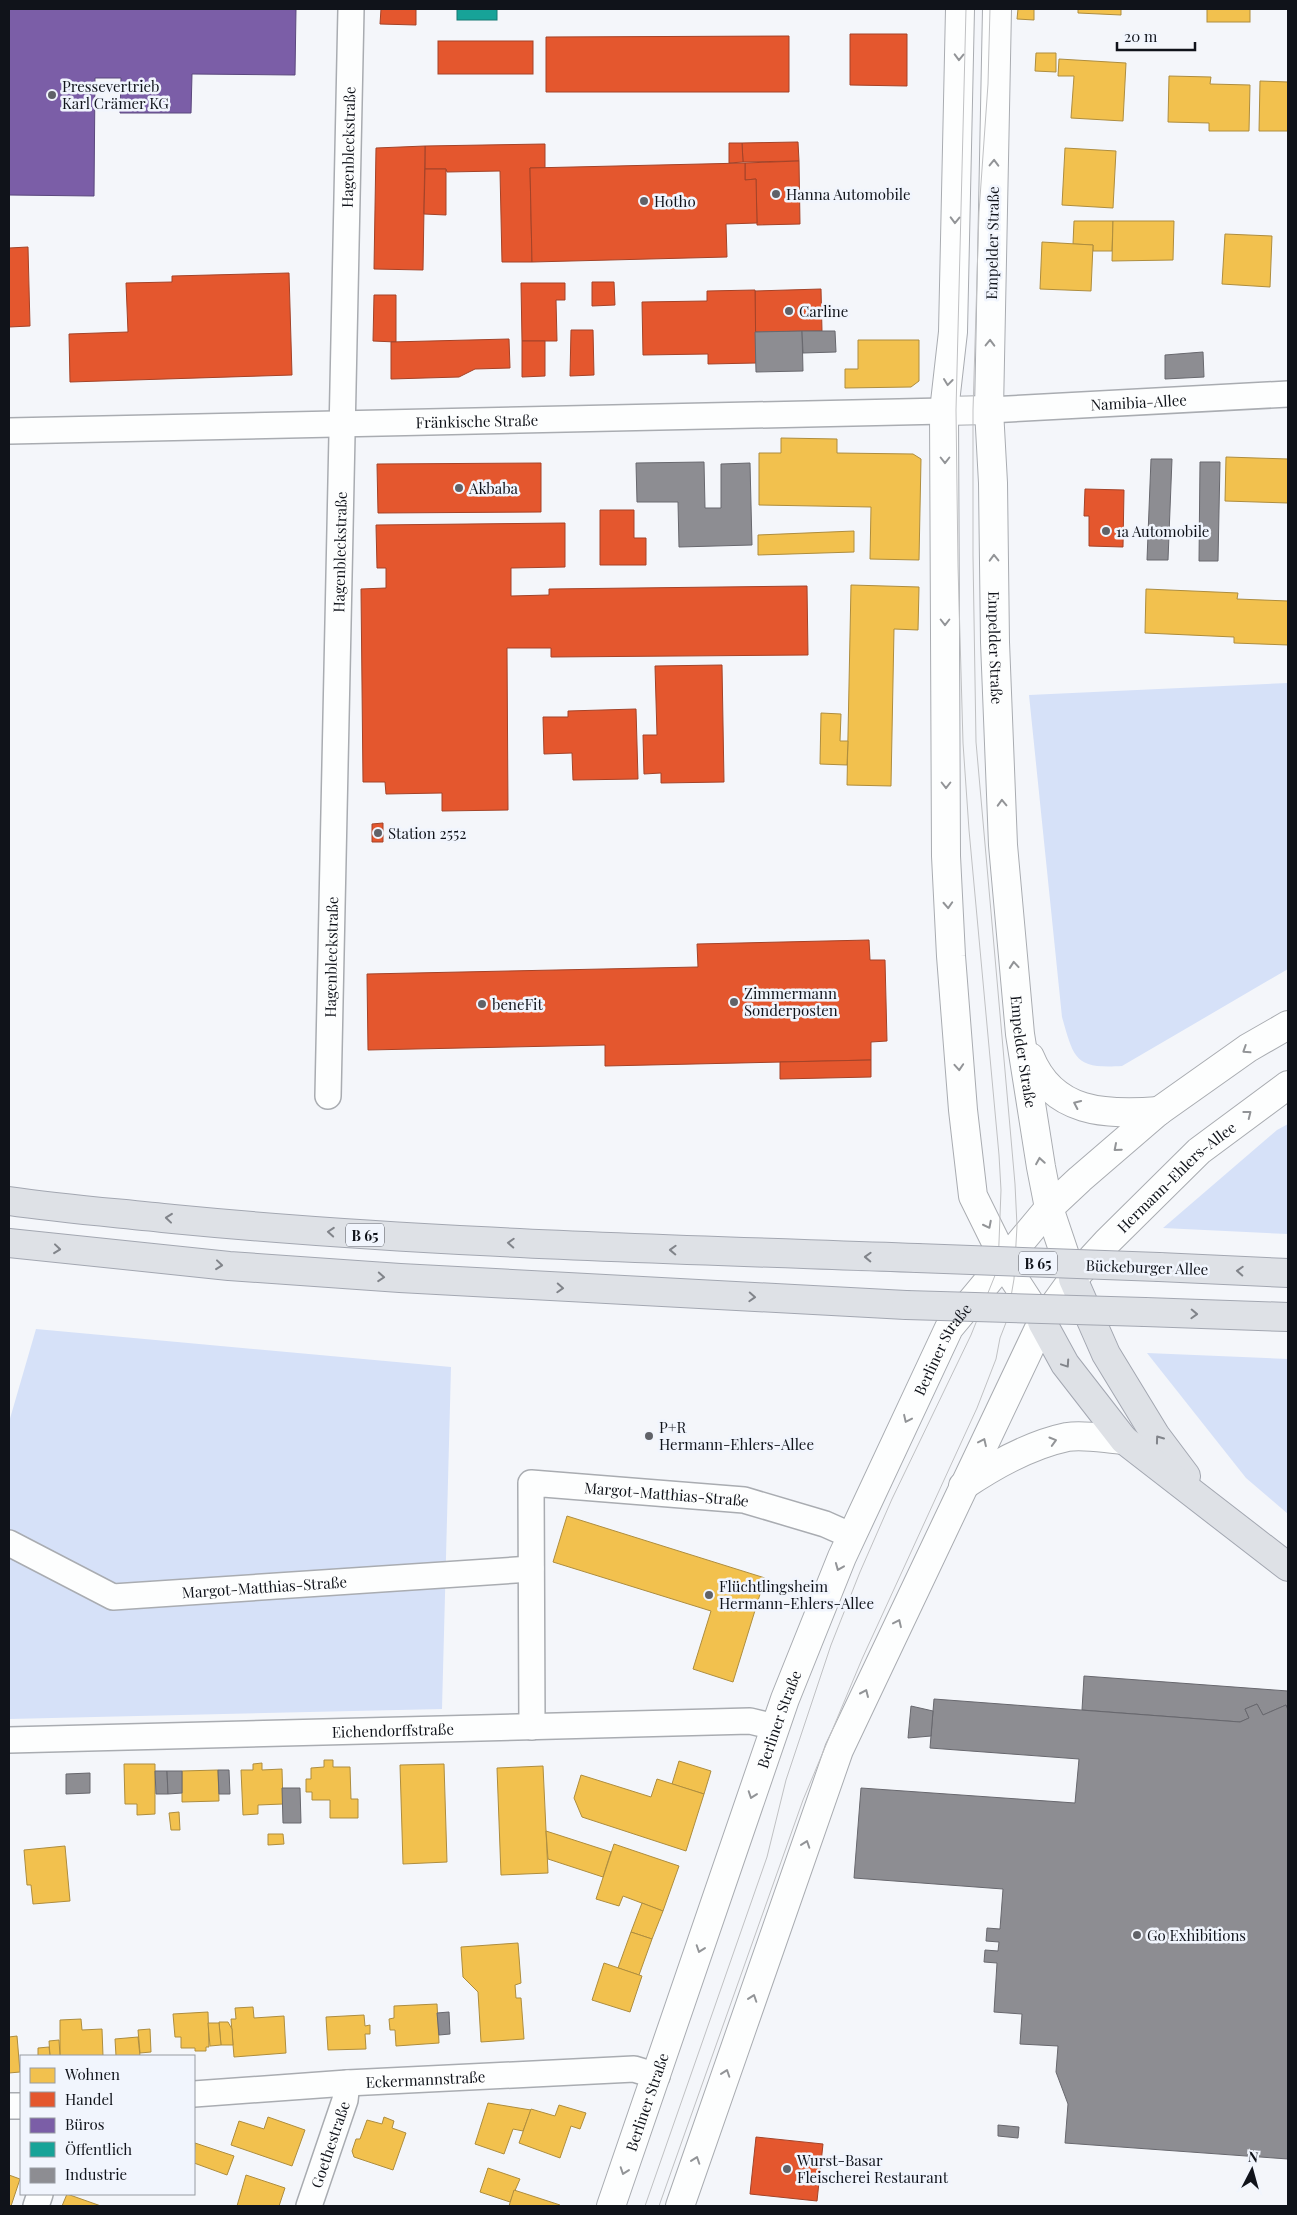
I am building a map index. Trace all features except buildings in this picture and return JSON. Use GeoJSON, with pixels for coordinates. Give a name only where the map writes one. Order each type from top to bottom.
{"type":"FeatureCollection","features":[{"type":"Feature","properties":{"kind":"highway","name":"Bückeburger Allee"},"geometry":{"type":"LineString","coordinates":[[9,1201],[235,1225],[402,1237],[580,1247],[1159,1266],[1288,1273]]}},
{"type":"Feature","properties":{"kind":"highway"},"geometry":{"type":"LineString","coordinates":[[9,1243],[229,1266],[576,1289],[906,1305],[1288,1317]]}},
{"type":"Feature","properties":{"kind":"highway"},"geometry":{"type":"LineString","coordinates":[[1073,1279],[1106,1354],[1156,1436],[1209,1507]]}},
{"type":"Feature","properties":{"kind":"highway"},"geometry":{"type":"LineString","coordinates":[[1042,1322],[1065,1364],[1124,1440],[1288,1567]]}},
{"type":"Feature","properties":{"kind":"street","name":"Hagenbleckstraße"},"geometry":{"type":"LineString","coordinates":[[328,1096],[351,9]]}},
{"type":"Feature","properties":{"kind":"street"},"geometry":{"type":"LineString","coordinates":[[960,9],[953,332],[944,411],[946,847],[951,956],[963,1110],[973,1196],[1014,1279],[1042,1322]]}},
{"type":"Feature","properties":{"kind":"street","name":"Empelder Straße"},"geometry":{"type":"LineString","coordinates":[[997,9],[989,410],[993,483],[995,642],[1003,845],[1020,1034],[1048,1208],[1073,1279]]}},
{"type":"Feature","properties":{"kind":"street","name":"Namibia-Allee"},"geometry":{"type":"LineString","coordinates":[[989,410],[1288,394]]}},
{"type":"Feature","properties":{"kind":"street"},"geometry":{"type":"LineString","coordinates":[[944,411],[989,410]]}},
{"type":"Feature","properties":{"kind":"street","name":"Fränkische Straße"},"geometry":{"type":"LineString","coordinates":[[9,431],[944,411]]}},
{"type":"Feature","properties":{"kind":"street"},"geometry":{"type":"LineString","coordinates":[[1004,1259],[1048,1208],[1159,1111],[1248,1048],[1288,1025]]}},
{"type":"Feature","properties":{"kind":"street"},"geometry":{"type":"LineString","coordinates":[[1020,1034],[1034,1066],[1049,1089],[1078,1106],[1121,1114],[1159,1111]]}},
{"type":"Feature","properties":{"kind":"street","name":"Hermann-Ehlers-Allee"},"geometry":{"type":"LineString","coordinates":[[1073,1279],[1107,1242],[1200,1151],[1288,1085]]}},
{"type":"Feature","properties":{"kind":"street","name":"Berliner Straße"},"geometry":{"type":"LineString","coordinates":[[611,2206],[785,1699],[852,1536],[949,1328],[1004,1259]]}},
{"type":"Feature","properties":{"kind":"street"},"geometry":{"type":"LineString","coordinates":[[680,2206],[839,1750],[1042,1322],[1073,1279]]}},
{"type":"Feature","properties":{"kind":"street"},"geometry":{"type":"LineString","coordinates":[[957,1316],[1092,1324]]}},
{"type":"Feature","properties":{"kind":"street"},"geometry":{"type":"LineString","coordinates":[[963,1486],[1005,1461],[1053,1441],[1068,1437],[1124,1440]]}},
{"type":"Feature","properties":{"kind":"street","name":"Margot-Matthias-Straße"},"geometry":{"type":"LineString","coordinates":[[532,1727],[531,1483],[744,1500],[825,1524],[852,1536]]}},
{"type":"Feature","properties":{"kind":"street","name":"Margot-Matthias-Straße"},"geometry":{"type":"LineString","coordinates":[[9,1543],[113,1597],[531,1569]]}},
{"type":"Feature","properties":{"kind":"street","name":"Eichendorffstraße"},"geometry":{"type":"LineString","coordinates":[[9,1740],[750,1721],[775,1728]]}},
{"type":"Feature","properties":{"kind":"street","name":"Eckermannstraße"},"geometry":{"type":"LineString","coordinates":[[195,2094],[347,2083],[634,2069],[657,2076]]}},
{"type":"Feature","properties":{"kind":"street","name":"Goethestraße"},"geometry":{"type":"LineString","coordinates":[[309,2206],[345,2100],[347,2083]]}},
{"type":"Feature","properties":{"kind":"shaded area"},"geometry":{"type":"Polygon","coordinates":[[[1288,683],[1288,969],[1122,1066],[1094,1066],[1086,1063],[1074,1052],[1062,1017],[1029,695],[1288,683]]]}},
{"type":"Feature","properties":{"kind":"shaded area"},"geometry":{"type":"Polygon","coordinates":[[[1288,1124],[1288,1234],[1163,1228],[1277,1130],[1288,1124]]]}},
{"type":"Feature","properties":{"kind":"shaded area"},"geometry":{"type":"Polygon","coordinates":[[[36,1329],[451,1367],[442,1709],[9,1719],[9,1422],[36,1329]]]}},
{"type":"Feature","properties":{"kind":"shaded area"},"geometry":{"type":"Polygon","coordinates":[[[1147,1353],[1288,1359],[1288,1514],[1246,1478],[1147,1353]]]}},
{"type":"Feature","properties":{"kind":"tram line"},"geometry":{"type":"LineString","coordinates":[[645,2206],[767,1857],[786,1780],[831,1645],[892,1499],[971,1335],[998,1268],[1001,1190],[963,743],[958,566],[956,410],[966,9]]}},
{"type":"Feature","properties":{"kind":"tram line"},"geometry":{"type":"LineString","coordinates":[[659,2206],[803,1800],[862,1659],[977,1408],[996,1359],[1000,1338],[1007,1320],[1014,1279],[1017,1226],[1015,1184],[976,742],[973,410],[979,212],[988,84],[990,9]]}},
{"type":"Feature","properties":{"kind":"place","name":"Pressevertrieb Karl Crämer KG"},"geometry":{"type":"Point","coordinates":[52,95]}},
{"type":"Feature","properties":{"kind":"place","name":"Hanna Automobile"},"geometry":{"type":"Point","coordinates":[776,194]}},
{"type":"Feature","properties":{"kind":"place","name":"Hotho"},"geometry":{"type":"Point","coordinates":[644,201]}},
{"type":"Feature","properties":{"kind":"place","name":"Carline"},"geometry":{"type":"Point","coordinates":[789,311]}},
{"type":"Feature","properties":{"kind":"place","name":"Akbaba"},"geometry":{"type":"Point","coordinates":[459,488]}},
{"type":"Feature","properties":{"kind":"place","name":"1a Automobile"},"geometry":{"type":"Point","coordinates":[1106,531]}},
{"type":"Feature","properties":{"kind":"place","name":"Station 2552"},"geometry":{"type":"Point","coordinates":[378,833]}},
{"type":"Feature","properties":{"kind":"place","name":"Zimmermann Sonderposten"},"geometry":{"type":"Point","coordinates":[734,1002]}},
{"type":"Feature","properties":{"kind":"place","name":"beneFit"},"geometry":{"type":"Point","coordinates":[482,1004]}},
{"type":"Feature","properties":{"kind":"place","name":"P+R Hermann-Ehlers-Allee"},"geometry":{"type":"Point","coordinates":[649,1436]}},
{"type":"Feature","properties":{"kind":"place","name":"Flüchtlingsheim Hermann-Ehlers-Allee"},"geometry":{"type":"Point","coordinates":[709,1595]}},
{"type":"Feature","properties":{"kind":"place","name":"Go Exhibitions"},"geometry":{"type":"Point","coordinates":[1137,1935]}},
{"type":"Feature","properties":{"kind":"place","name":"Wurst-Basar Fleischerei Restaurant"},"geometry":{"type":"Point","coordinates":[787,2169]}}]}
